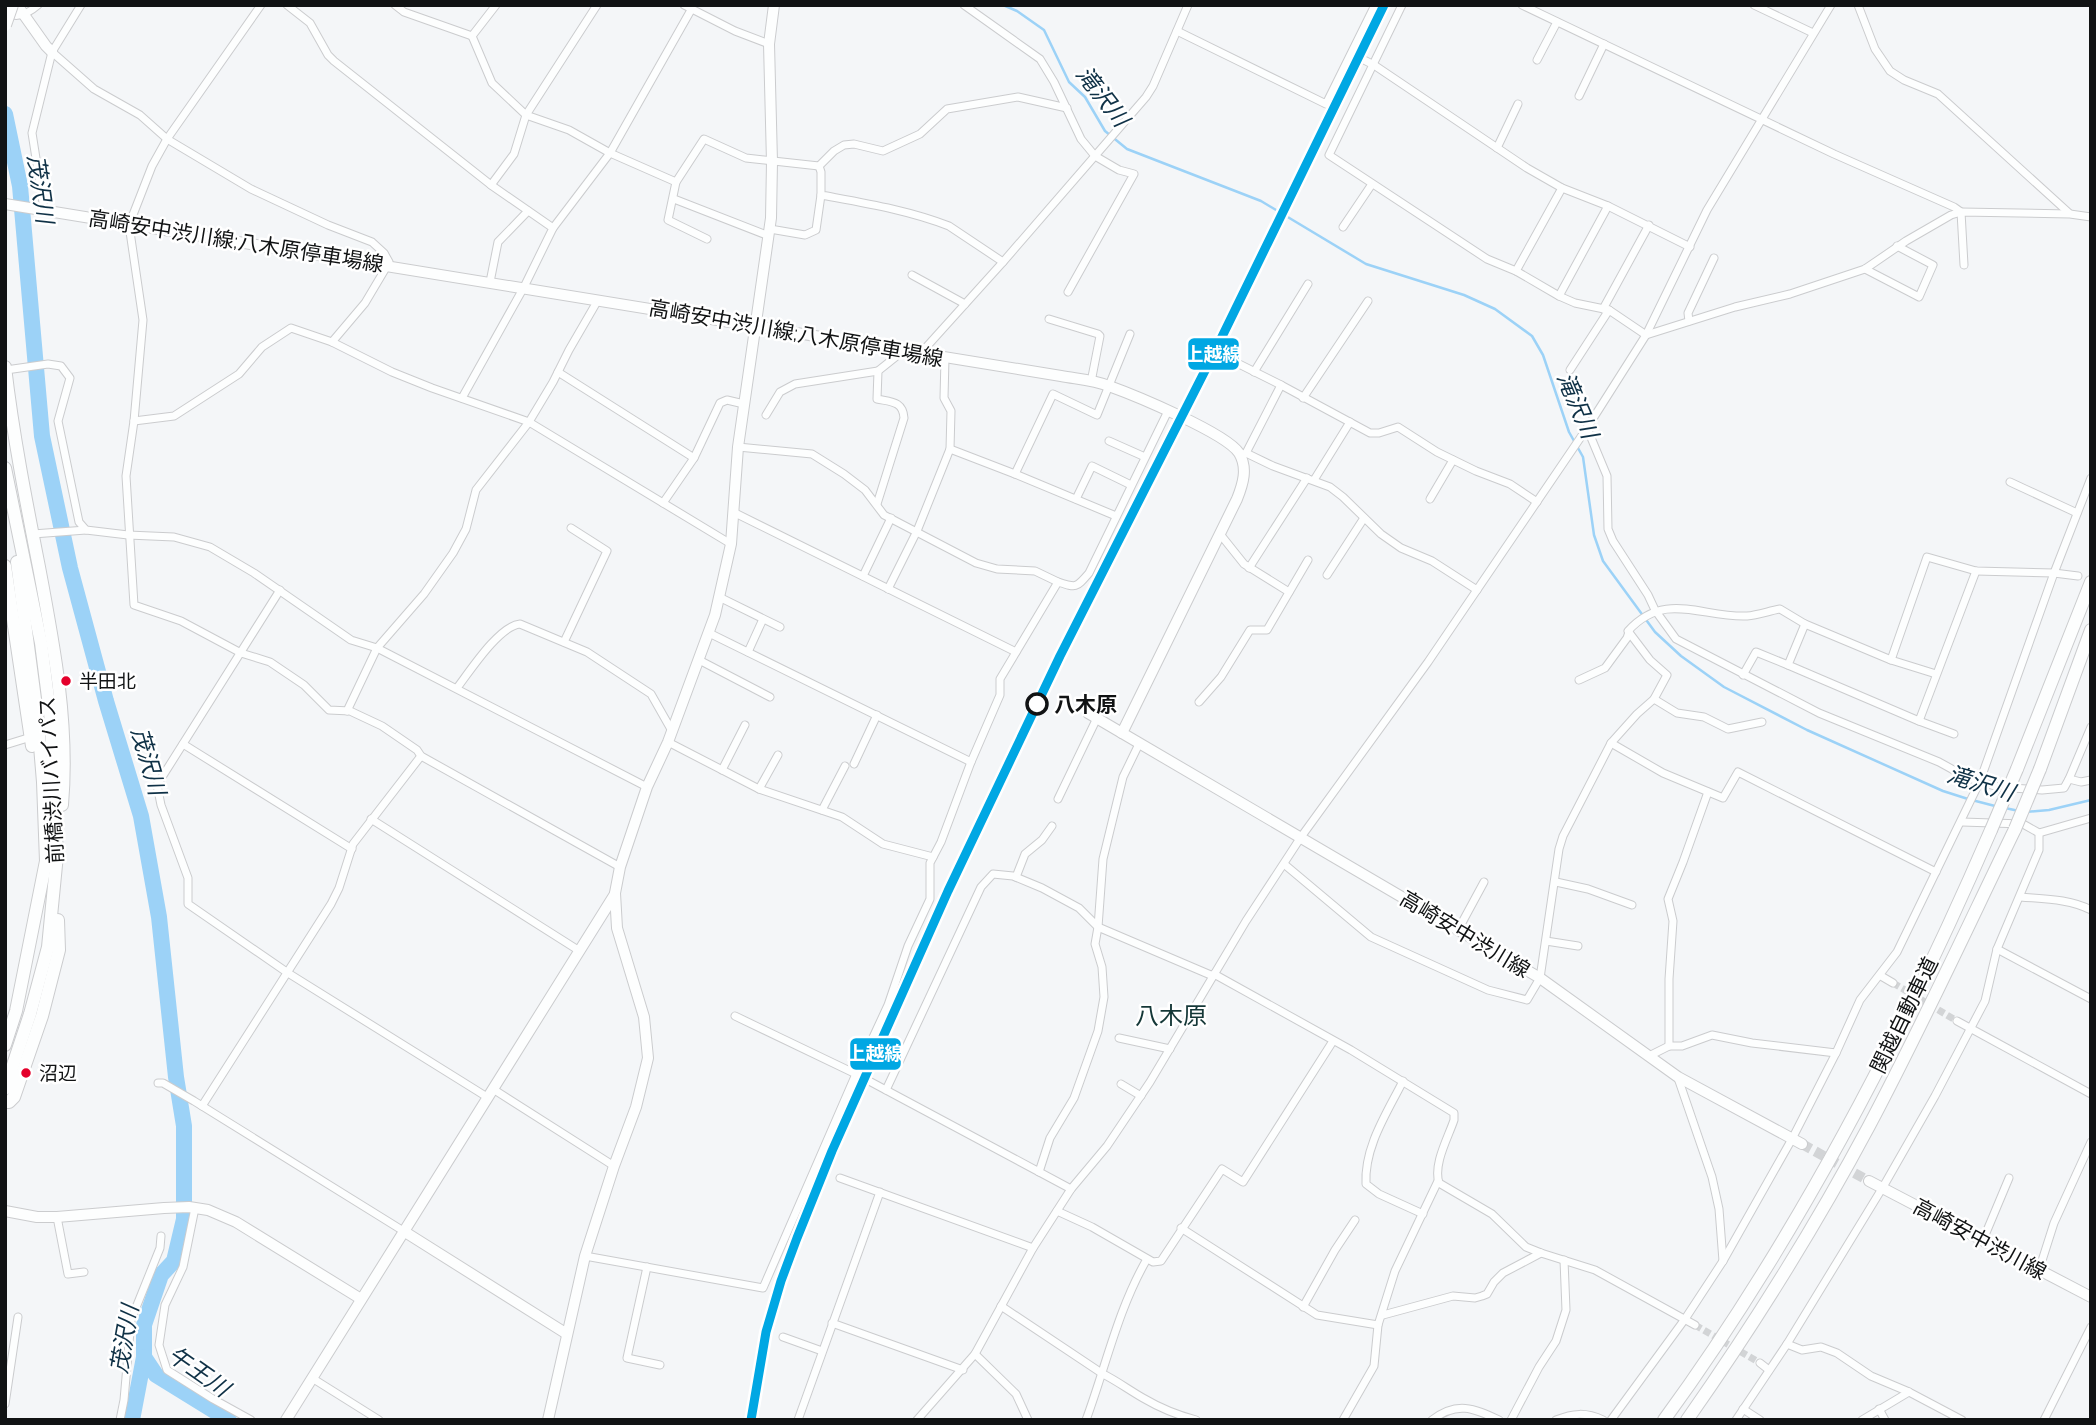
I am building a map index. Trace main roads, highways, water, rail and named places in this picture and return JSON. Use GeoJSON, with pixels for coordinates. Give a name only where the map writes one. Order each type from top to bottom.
{"type":"FeatureCollection","features":[{"type":"Feature","properties":{"kind":"highway"},"geometry":{"type":"LineString","coordinates":[[5,25],[17,8]]}},
{"type":"Feature","properties":{"kind":"highway"},"geometry":{"type":"LineString","coordinates":[[8,369],[11,422],[60,685],[63,792],[51,858]]}},
{"type":"Feature","properties":{"kind":"highway","name":"前橋渋川バイパス"},"geometry":{"type":"LineString","coordinates":[[5,468],[41,643],[51,721],[51,858],[16,1011],[5,1045]]}},
{"type":"Feature","properties":{"kind":"highway"},"geometry":{"type":"LineString","coordinates":[[5,566],[51,858]]}},
{"type":"Feature","properties":{"kind":"highway","name":"関越自動車道"},"geometry":{"type":"LineString","coordinates":[[1664,1420],[1764,1269],[1840,1141],[1900,1026],[1991,830],[2091,582]]}},
{"type":"Feature","properties":{"kind":"highway","name":"関越自動車道"},"geometry":{"type":"LineString","coordinates":[[1686,1420],[1743,1337],[1829,1196],[1916,1035],[2040,769],[2091,630]]}},
{"type":"Feature","properties":{"kind":"highway","name":"前橋渋川バイパス"},"geometry":{"type":"LineString","coordinates":[[5,1089],[30,1014],[48,947],[56,878],[51,858]]}},
{"type":"Feature","properties":{"kind":"highway"},"geometry":{"type":"LineString","coordinates":[[5,1102],[14,1097],[42,1016],[59,950],[56,878]]}},
{"type":"Feature","properties":{"kind":"waterway","name":"滝沢川"},"geometry":{"type":"LineString","coordinates":[[1003,5],[1017,11],[1044,30],[1069,82],[1085,97],[1105,131],[1127,149],[1261,201],[1366,264],[1464,295],[1495,309],[1532,336],[1543,355],[1569,432],[1583,457],[1594,535],[1603,561],[1655,632],[1681,656],[1724,687],[1807,730],[1943,791],[1995,806]]}},
{"type":"Feature","properties":{"kind":"waterway","name":"茂沢川"},"geometry":{"type":"LineString","coordinates":[[5,114],[20,186],[42,436],[70,568],[141,816],[159,917],[176,1077],[184,1126],[184,1219],[174,1261],[161,1275],[144,1325],[144,1357],[132,1420]]}},
{"type":"Feature","properties":{"kind":"waterway","name":"滝沢川"},"geometry":{"type":"LineString","coordinates":[[2025,812],[2049,810],[2091,800]]}},
{"type":"Feature","properties":{"kind":"waterway","name":"滝沢川"},"geometry":{"type":"LineString","coordinates":[[2005,808],[2019,811]]}},
{"type":"Feature","properties":{"kind":"waterway","name":"午王川"},"geometry":{"type":"LineString","coordinates":[[144,1357],[156,1375],[229,1420]]}},
{"type":"Feature","properties":{"kind":"tunnel"},"geometry":{"type":"LineString","coordinates":[[1893,983],[1957,1021]]}},
{"type":"Feature","properties":{"kind":"tunnel"},"geometry":{"type":"LineString","coordinates":[[1802,1144],[1869,1181]]}},
{"type":"Feature","properties":{"kind":"tunnel"},"geometry":{"type":"LineString","coordinates":[[1695,1325],[1760,1363]]}},
{"type":"Feature","properties":{"kind":"place","name":"半田北"},"geometry":{"type":"Point","coordinates":[66,681]}},
{"type":"Feature","properties":{"kind":"place","name":"八木原"},"geometry":{"type":"Point","coordinates":[1037,704]}},
{"type":"Feature","properties":{"kind":"place","name":"沼辺"},"geometry":{"type":"Point","coordinates":[26,1073]}},
{"type":"Feature","properties":{"kind":"district","name":"八木原"},"geometry":{"type":"Point","coordinates":[1171,1015]}}]}
